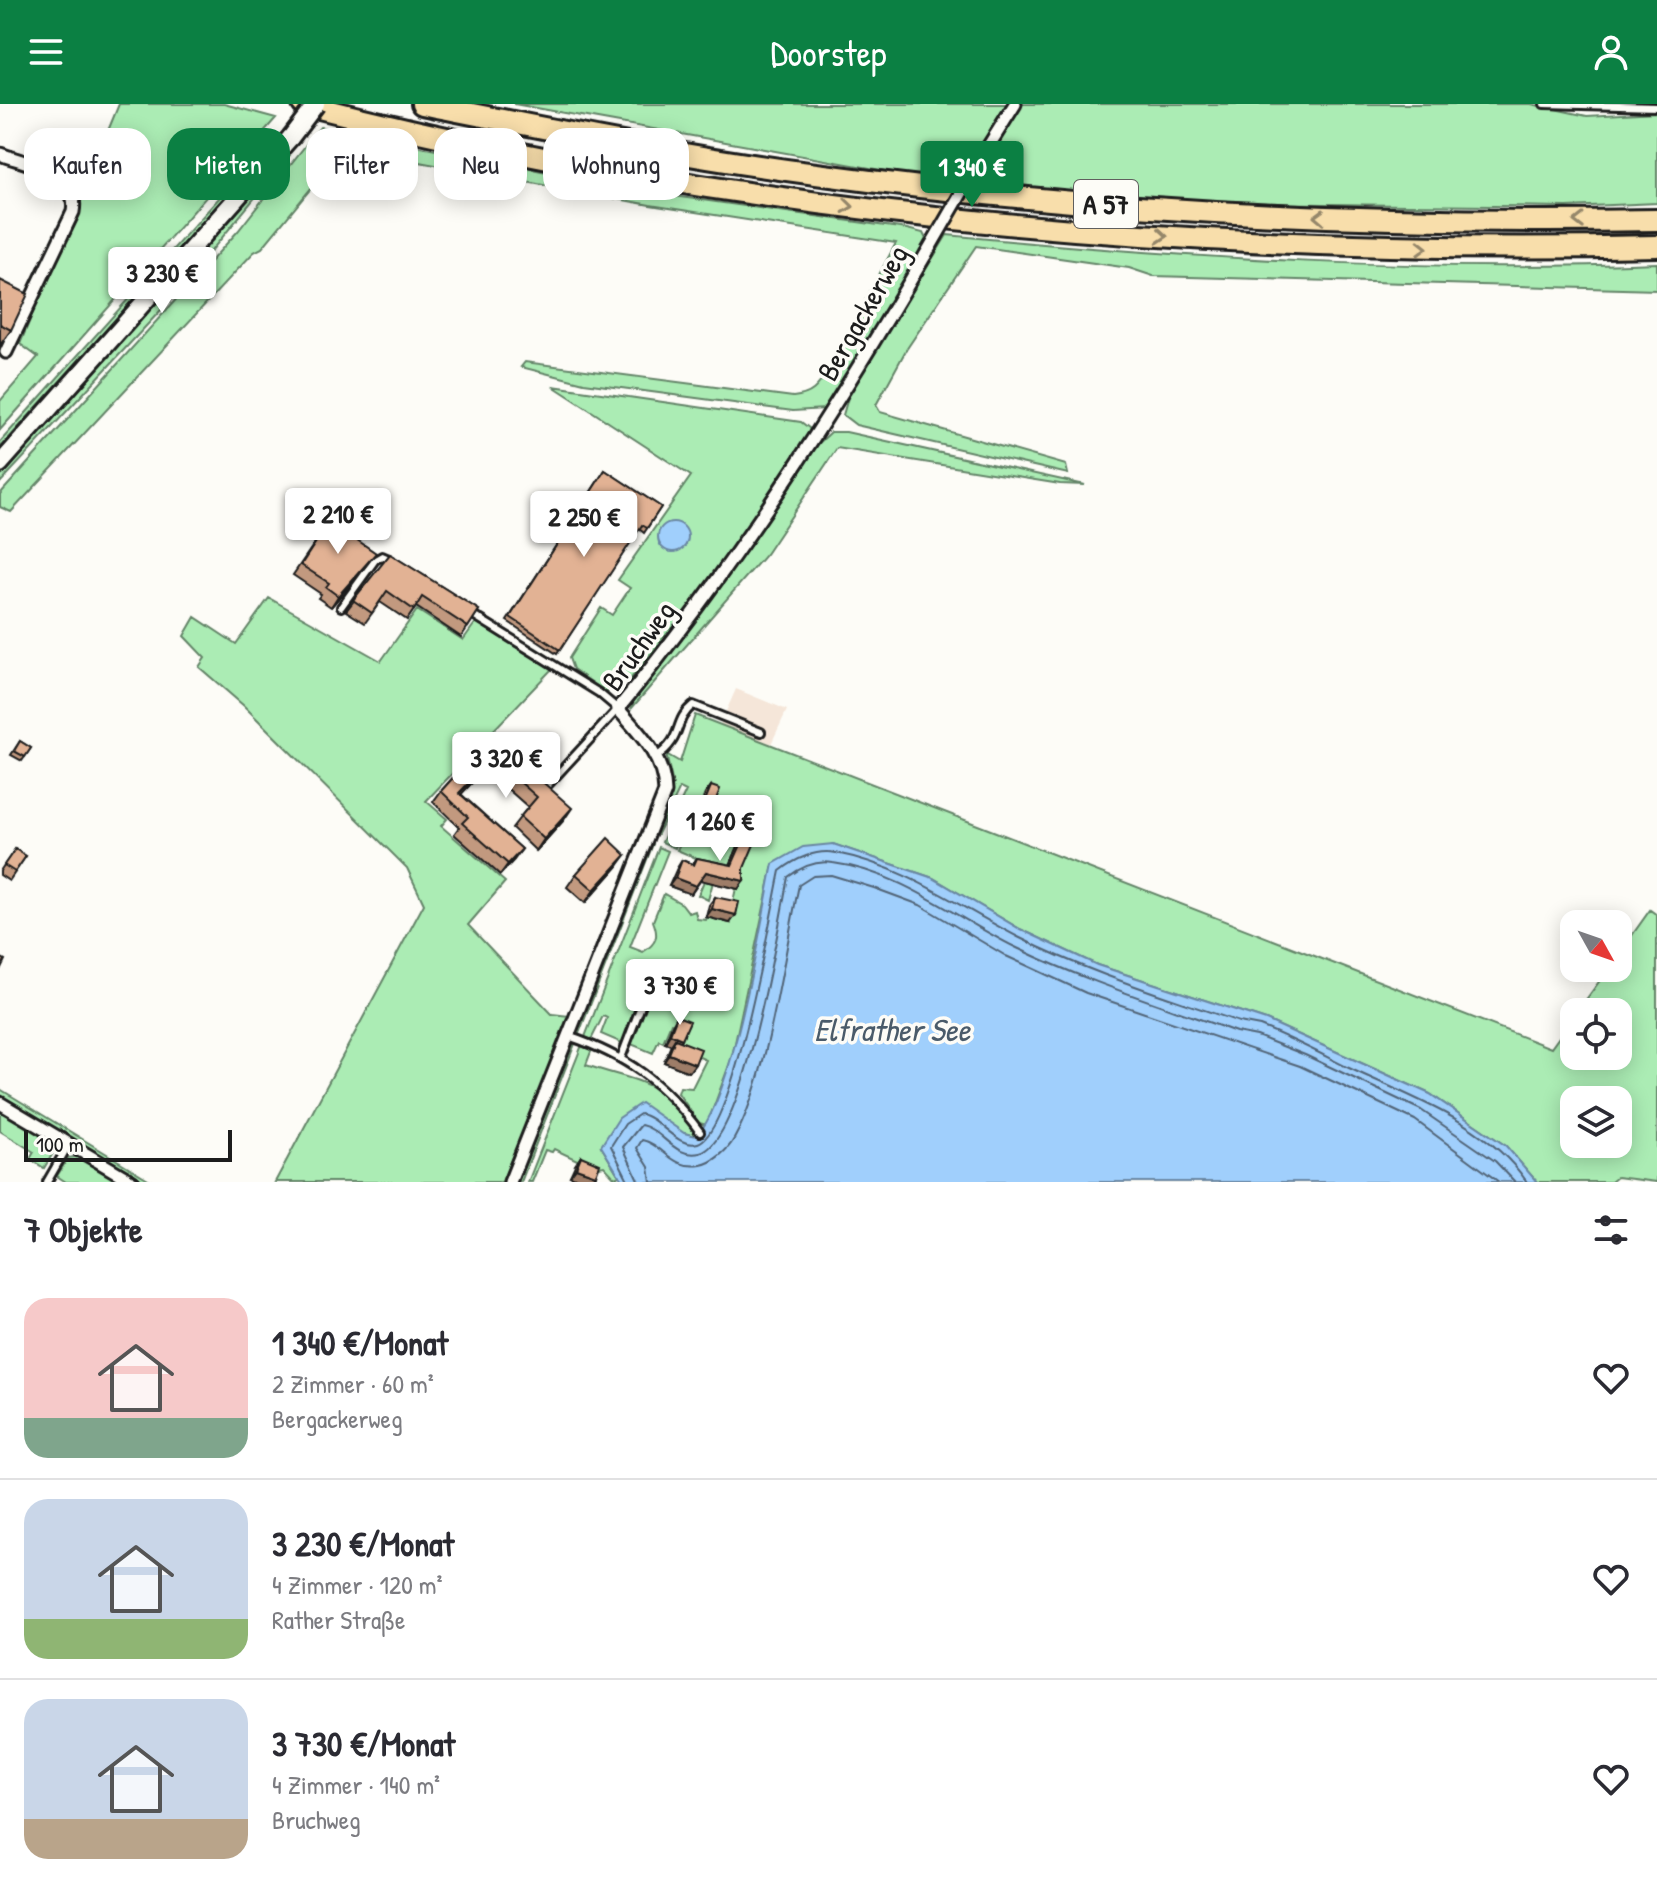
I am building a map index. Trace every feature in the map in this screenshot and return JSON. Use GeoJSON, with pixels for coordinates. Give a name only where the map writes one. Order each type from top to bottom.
{"type":"FeatureCollection","features":[{"type":"Feature","properties":{"kind":"highway","name":"A 57"},"geometry":{"type":"LineString","coordinates":[[303,104],[382,124],[614,170],[811,201],[963,220],[1256,243],[1524,249],[1657,246]]}},
{"type":"Feature","properties":{"kind":"highway","name":"A 57"},"geometry":{"type":"LineString","coordinates":[[422,104],[560,132],[814,174],[978,194],[1252,215],[1534,222],[1657,220]]}},
{"type":"Feature","properties":{"kind":"main road"},"geometry":{"type":"LineString","coordinates":[[0,464],[291,137],[316,104]]}},
{"type":"Feature","properties":{"kind":"street","name":"Bergackerweg"},"geometry":{"type":"LineString","coordinates":[[826,422],[1015,104]]}},
{"type":"Feature","properties":{"kind":"street"},"geometry":{"type":"LineString","coordinates":[[0,154],[61,178],[71,186],[75,199],[73,212],[6,352]]}},
{"type":"Feature","properties":{"kind":"street","name":"Bruchweg"},"geometry":{"type":"LineString","coordinates":[[510,1182],[665,792],[665,774],[656,757],[618,709],[746,543],[826,422]]}},
{"type":"Feature","properties":{"kind":"street"},"geometry":{"type":"LineString","coordinates":[[0,1103],[133,1182]]}},
{"type":"Feature","properties":{"kind":"lane"},"geometry":{"type":"LineString","coordinates":[[1544,104],[1657,107]]}},
{"type":"Feature","properties":{"kind":"lane"},"geometry":{"type":"LineString","coordinates":[[341,607],[375,560],[382,556],[403,568]]}},
{"type":"Feature","properties":{"kind":"lane"},"geometry":{"type":"LineString","coordinates":[[464,609],[599,693],[618,709],[545,788]]}},
{"type":"Feature","properties":{"kind":"lane"},"geometry":{"type":"LineString","coordinates":[[656,757],[674,744],[684,712],[693,705],[761,732]]}},
{"type":"Feature","properties":{"kind":"lane"},"geometry":{"type":"LineString","coordinates":[[621,1058],[651,980]]}},
{"type":"Feature","properties":{"kind":"lane"},"geometry":{"type":"LineString","coordinates":[[568,1036],[621,1058],[655,1079],[700,1132]]}},
{"type":"Feature","properties":{"kind":"lane"},"geometry":{"type":"LineString","coordinates":[[47,1182],[69,1144]]}},
{"type":"Feature","properties":{"kind":"shaded area"},"geometry":{"type":"Polygon","coordinates":[[[736,689],[787,710],[771,744],[720,725],[736,689]]]}},
{"type":"Feature","properties":{"kind":"green space"},"geometry":{"type":"Polygon","coordinates":[[[119,104],[224,104],[276,118],[267,128],[167,128],[167,200],[203,200],[0,430],[0,401],[38,357],[20,344],[79,200],[151,200],[151,128],[109,128],[119,104]]]}},
{"type":"Feature","properties":{"kind":"green space"},"geometry":{"type":"Polygon","coordinates":[[[514,104],[1531,104],[1587,116],[1657,112],[1657,203],[1567,207],[1238,203],[942,181],[689,135],[689,128],[647,128],[514,104]]]}},
{"type":"Feature","properties":{"kind":"green space"},"geometry":{"type":"Polygon","coordinates":[[[306,145],[306,194],[262,248],[254,252],[11,512],[0,507],[0,494],[238,231],[262,200],[290,200],[290,165],[306,145]]]}},
{"type":"Feature","properties":{"kind":"green space"},"geometry":{"type":"Polygon","coordinates":[[[418,146],[434,150],[434,165],[418,162],[418,146]]]}},
{"type":"Feature","properties":{"kind":"green space"},"geometry":{"type":"Polygon","coordinates":[[[527,168],[543,171],[543,185],[527,182],[527,168]]]}},
{"type":"Feature","properties":{"kind":"green space"},"geometry":{"type":"Polygon","coordinates":[[[689,198],[907,229],[923,233],[927,241],[833,403],[825,409],[793,411],[584,383],[521,367],[525,362],[793,397],[805,394],[817,386],[827,372],[896,243],[623,200],[689,198]]]}},
{"type":"Feature","properties":{"kind":"green space"},"geometry":{"type":"Polygon","coordinates":[[[217,200],[222,200],[0,448],[0,442],[217,200]]]}},
{"type":"Feature","properties":{"kind":"green space"},"geometry":{"type":"Polygon","coordinates":[[[246,200],[253,200],[174,296],[0,483],[0,476],[246,200]]]}},
{"type":"Feature","properties":{"kind":"green space"},"geometry":{"type":"Polygon","coordinates":[[[947,235],[1213,257],[1391,265],[1657,263],[1657,290],[1153,276],[1129,268],[976,246],[906,350],[876,405],[880,412],[1066,465],[1068,474],[856,425],[843,415],[849,394],[947,235]]]}},
{"type":"Feature","properties":{"kind":"green space"},"geometry":{"type":"Polygon","coordinates":[[[553,386],[801,422],[809,428],[811,435],[738,547],[629,681],[619,676],[607,693],[573,669],[569,658],[601,608],[612,615],[630,588],[618,580],[691,476],[553,386]]]}},
{"type":"Feature","properties":{"kind":"green space"},"geometry":{"type":"Polygon","coordinates":[[[831,432],[846,432],[1085,485],[1060,484],[837,448],[766,554],[631,709],[637,691],[749,547],[816,446],[831,432]]]}},
{"type":"Feature","properties":{"kind":"green space"},"geometry":{"type":"Polygon","coordinates":[[[269,598],[381,661],[417,610],[463,640],[476,622],[552,669],[426,801],[447,819],[441,826],[505,882],[468,925],[552,1014],[570,1016],[502,1182],[275,1182],[424,904],[407,868],[244,706],[199,667],[205,658],[184,636],[195,617],[236,644],[269,598]]]}},
{"type":"Feature","properties":{"kind":"green space"},"geometry":{"type":"Polygon","coordinates":[[[695,715],[1551,1048],[1560,1035],[1560,1070],[1632,1070],[1632,998],[1587,998],[1599,982],[1632,982],[1632,935],[1650,910],[1657,915],[1657,1182],[1617,1177],[1611,1182],[1537,1182],[1506,1146],[1430,1094],[1266,1020],[1097,965],[1020,929],[933,878],[833,844],[773,865],[732,1057],[707,1125],[699,1123],[678,1093],[680,1087],[692,1088],[706,1060],[675,1046],[682,1027],[671,1023],[663,1042],[659,1040],[653,1053],[631,1044],[657,979],[649,976],[622,1043],[601,1034],[607,1018],[603,1016],[591,1040],[585,1037],[659,847],[668,851],[630,947],[643,952],[654,942],[656,931],[653,921],[664,894],[682,904],[689,913],[695,911],[697,919],[706,920],[710,907],[731,911],[736,888],[713,882],[708,900],[698,895],[704,881],[703,861],[677,850],[687,827],[714,839],[725,815],[698,805],[688,809],[675,848],[662,842],[686,791],[680,788],[658,834],[652,831],[673,785],[666,754],[680,762],[695,715]]]}},
{"type":"Feature","properties":{"kind":"green space"},"geometry":{"type":"Polygon","coordinates":[[[648,842],[653,844],[521,1182],[514,1182],[648,842]]]}},
{"type":"Feature","properties":{"kind":"green space"},"geometry":{"type":"Polygon","coordinates":[[[582,1045],[592,1049],[586,1065],[638,1081],[661,1093],[684,1117],[696,1136],[684,1133],[601,1146],[619,1176],[615,1178],[604,1166],[594,1168],[554,1149],[552,1152],[545,1150],[532,1182],[528,1182],[582,1045]]]}},
{"type":"Feature","properties":{"kind":"green space"},"geometry":{"type":"Polygon","coordinates":[[[0,1089],[153,1182],[146,1182],[0,1095],[0,1089]]]}},
{"type":"Feature","properties":{"kind":"green space"},"geometry":{"type":"Polygon","coordinates":[[[0,1111],[50,1140],[55,1150],[44,1168],[30,1159],[34,1152],[0,1131],[0,1111]]]}},
{"type":"Feature","properties":{"kind":"green space"},"geometry":{"type":"Polygon","coordinates":[[[79,1157],[119,1182],[66,1182],[57,1176],[68,1158],[79,1157]]]}},
{"type":"Feature","properties":{"kind":"water"},"geometry":{"type":"Polygon","coordinates":[[[673,522],[684,526],[688,537],[684,548],[673,552],[662,548],[658,537],[662,526],[673,522]]]}},
{"type":"Feature","properties":{"kind":"water","name":"Elfrather See"},"geometry":{"type":"Polygon","coordinates":[[[833,844],[933,878],[1020,929],[1097,965],[1266,1020],[1430,1094],[1506,1146],[1537,1182],[623,1182],[601,1146],[619,1118],[641,1103],[684,1133],[696,1136],[709,1117],[722,1087],[744,1009],[773,864],[803,847],[833,844]]]}},
{"type":"Feature","properties":{"kind":"building"},"geometry":{"type":"Polygon","coordinates":[[[0,280],[28,294],[11,330],[0,324],[0,280]]]}},
{"type":"Feature","properties":{"kind":"building"},"geometry":{"type":"Polygon","coordinates":[[[605,470],[661,507],[647,528],[642,525],[560,650],[510,617],[605,470]]]}},
{"type":"Feature","properties":{"kind":"building"},"geometry":{"type":"Polygon","coordinates":[[[335,513],[352,524],[347,533],[376,553],[338,596],[326,587],[329,583],[301,565],[335,513]]]}},
{"type":"Feature","properties":{"kind":"building"},"geometry":{"type":"Polygon","coordinates":[[[390,554],[479,610],[468,627],[422,597],[414,610],[387,591],[372,613],[353,600],[390,554]]]}},
{"type":"Feature","properties":{"kind":"building"},"geometry":{"type":"Polygon","coordinates":[[[491,736],[572,808],[544,839],[520,817],[537,797],[493,758],[459,793],[522,849],[508,864],[462,823],[468,817],[441,791],[491,736]]]}},
{"type":"Feature","properties":{"kind":"building"},"geometry":{"type":"Polygon","coordinates":[[[20,741],[31,748],[25,757],[14,751],[20,741]]]}},
{"type":"Feature","properties":{"kind":"building"},"geometry":{"type":"Polygon","coordinates":[[[711,786],[720,789],[715,802],[729,808],[725,817],[712,812],[708,822],[698,818],[711,786]]]}},
{"type":"Feature","properties":{"kind":"building"},"geometry":{"type":"Polygon","coordinates":[[[750,824],[761,828],[744,868],[744,881],[706,872],[696,886],[675,878],[682,860],[694,865],[697,858],[732,865],[750,824]]]}},
{"type":"Feature","properties":{"kind":"building"},"geometry":{"type":"Polygon","coordinates":[[[608,838],[626,855],[594,890],[576,874],[608,838]]]}},
{"type":"Feature","properties":{"kind":"building"},"geometry":{"type":"Polygon","coordinates":[[[15,849],[26,856],[15,872],[4,865],[15,849]]]}},
{"type":"Feature","properties":{"kind":"building"},"geometry":{"type":"Polygon","coordinates":[[[715,897],[739,902],[736,915],[712,909],[715,897]]]}},
{"type":"Feature","properties":{"kind":"building"},"geometry":{"type":"Polygon","coordinates":[[[677,1016],[690,1021],[682,1039],[670,1034],[677,1016]]]}},
{"type":"Feature","properties":{"kind":"building"},"geometry":{"type":"Polygon","coordinates":[[[675,1039],[701,1049],[695,1064],[669,1054],[675,1039]]]}},
{"type":"Feature","properties":{"kind":"building"},"geometry":{"type":"Polygon","coordinates":[[[581,1156],[600,1164],[596,1175],[576,1168],[581,1156]]]}}]}
